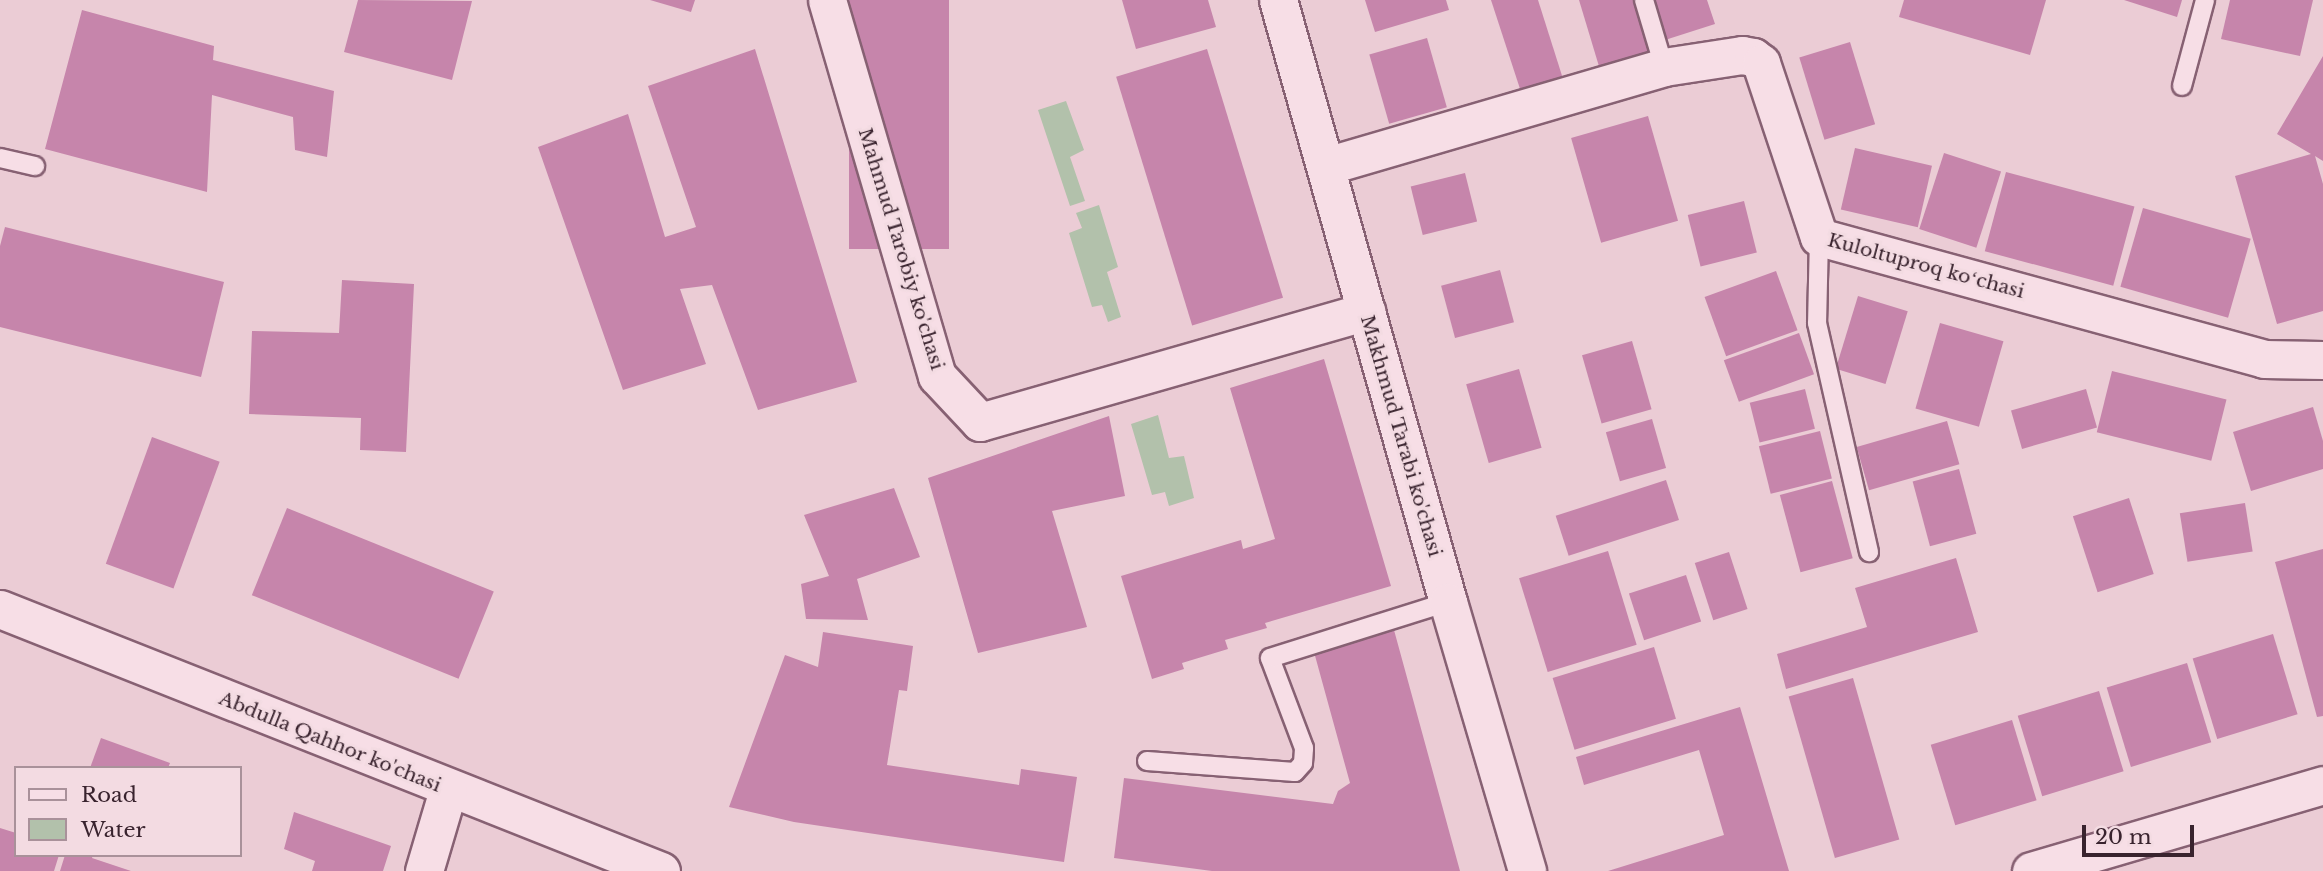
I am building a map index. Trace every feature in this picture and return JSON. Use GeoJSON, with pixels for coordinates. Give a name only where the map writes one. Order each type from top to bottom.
{"type":"FeatureCollection","features":[{"type":"Feature","properties":{"kind":"street","name":"Mahmud Tarobiy ko'chasi"},"geometry":{"type":"LineString","coordinates":[[827,0],[937,376],[980,422],[1366,311]]}},
{"type":"Feature","properties":{"kind":"street","name":"Makhmud Tarabi ko'chasi"},"geometry":{"type":"LineString","coordinates":[[1278,0],[1527,871]]}},
{"type":"Feature","properties":{"kind":"street","name":"Kuloltuproq koʻchasi"},"geometry":{"type":"LineString","coordinates":[[1326,166],[1664,67],[1742,55],[1752,57],[1761,64],[1819,237],[2264,359],[2323,360]]}},
{"type":"Feature","properties":{"kind":"street","name":"Abdulla Qahhor ko'chasi"},"geometry":{"type":"LineString","coordinates":[[0,610],[448,790],[661,871]]}},
{"type":"Feature","properties":{"kind":"street"},"geometry":{"type":"LineString","coordinates":[[2031,871],[2323,785]]}},
{"type":"Feature","properties":{"kind":"street"},"geometry":{"type":"LineString","coordinates":[[424,871],[448,790]]}},
{"type":"Feature","properties":{"kind":"lane"},"geometry":{"type":"LineString","coordinates":[[1644,0],[1664,67]]}},
{"type":"Feature","properties":{"kind":"lane"},"geometry":{"type":"LineString","coordinates":[[2182,86],[2205,0]]}},
{"type":"Feature","properties":{"kind":"lane"},"geometry":{"type":"LineString","coordinates":[[0,158],[35,166]]}},
{"type":"Feature","properties":{"kind":"lane"},"geometry":{"type":"LineString","coordinates":[[1819,237],[1817,323],[1869,552]]}},
{"type":"Feature","properties":{"kind":"lane"},"geometry":{"type":"LineString","coordinates":[[1147,761],[1294,772],[1303,764],[1304,748],[1270,658],[1448,602]]}},
{"type":"Feature","properties":{"kind":"water"},"geometry":{"type":"Polygon","coordinates":[[[1066,101],[1084,150],[1070,157],[1085,201],[1070,206],[1038,110],[1066,101]]]}},
{"type":"Feature","properties":{"kind":"water"},"geometry":{"type":"Polygon","coordinates":[[[1099,205],[1118,267],[1107,272],[1121,317],[1108,322],[1102,305],[1092,307],[1069,233],[1082,228],[1076,213],[1099,205]]]}},
{"type":"Feature","properties":{"kind":"water"},"geometry":{"type":"Polygon","coordinates":[[[1158,415],[1169,458],[1184,456],[1194,498],[1169,506],[1165,492],[1152,495],[1131,424],[1158,415]]]}},
{"type":"Feature","properties":{"kind":"building"},"geometry":{"type":"Polygon","coordinates":[[[358,0],[472,1],[452,80],[344,52],[358,0]]]}},
{"type":"Feature","properties":{"kind":"building"},"geometry":{"type":"Polygon","coordinates":[[[650,0],[695,0],[691,12],[650,0]]]}},
{"type":"Feature","properties":{"kind":"building"},"geometry":{"type":"Polygon","coordinates":[[[849,0],[949,0],[949,249],[849,249],[849,0]]]}},
{"type":"Feature","properties":{"kind":"building"},"geometry":{"type":"Polygon","coordinates":[[[1122,0],[1208,0],[1216,27],[1136,49],[1122,0]]]}},
{"type":"Feature","properties":{"kind":"building"},"geometry":{"type":"Polygon","coordinates":[[[1365,0],[1446,0],[1449,10],[1375,32],[1365,0]]]}},
{"type":"Feature","properties":{"kind":"building"},"geometry":{"type":"Polygon","coordinates":[[[1491,0],[1538,0],[1564,82],[1522,95],[1491,0]]]}},
{"type":"Feature","properties":{"kind":"building"},"geometry":{"type":"Polygon","coordinates":[[[1579,0],[1635,0],[1653,58],[1601,73],[1579,0]]]}},
{"type":"Feature","properties":{"kind":"building"},"geometry":{"type":"Polygon","coordinates":[[[1652,0],[1707,0],[1715,24],[1665,40],[1652,0]]]}},
{"type":"Feature","properties":{"kind":"building"},"geometry":{"type":"Polygon","coordinates":[[[1904,0],[2046,0],[2030,55],[1899,17],[1904,0]]]}},
{"type":"Feature","properties":{"kind":"building"},"geometry":{"type":"Polygon","coordinates":[[[2124,0],[2182,0],[2177,17],[2124,0]]]}},
{"type":"Feature","properties":{"kind":"building"},"geometry":{"type":"Polygon","coordinates":[[[2230,0],[2313,0],[2300,56],[2221,39],[2230,0]]]}},
{"type":"Feature","properties":{"kind":"building"},"geometry":{"type":"Polygon","coordinates":[[[82,10],[214,46],[213,60],[334,91],[327,157],[295,150],[293,117],[212,95],[207,192],[45,149],[82,10]]]}},
{"type":"Feature","properties":{"kind":"building"},"geometry":{"type":"Polygon","coordinates":[[[1427,38],[1447,107],[1389,124],[1369,55],[1427,38]]]}},
{"type":"Feature","properties":{"kind":"building"},"geometry":{"type":"Polygon","coordinates":[[[1850,42],[1875,124],[1824,140],[1799,57],[1850,42]]]}},
{"type":"Feature","properties":{"kind":"building"},"geometry":{"type":"Polygon","coordinates":[[[755,49],[857,382],[758,410],[712,285],[680,289],[706,364],[623,390],[538,147],[628,114],[665,237],[696,227],[648,86],[755,49]]]}},
{"type":"Feature","properties":{"kind":"building"},"geometry":{"type":"Polygon","coordinates":[[[1207,49],[1283,298],[1192,325],[1116,77],[1207,49]]]}},
{"type":"Feature","properties":{"kind":"building"},"geometry":{"type":"Polygon","coordinates":[[[2323,56],[2323,161],[2315,156],[2323,184],[2323,311],[2277,324],[2235,176],[2311,154],[2277,134],[2323,56]]]}},
{"type":"Feature","properties":{"kind":"building"},"geometry":{"type":"Polygon","coordinates":[[[1648,116],[1678,221],[1601,243],[1571,138],[1648,116]]]}},
{"type":"Feature","properties":{"kind":"building"},"geometry":{"type":"Polygon","coordinates":[[[1855,148],[1932,166],[1918,227],[1841,209],[1855,148]]]}},
{"type":"Feature","properties":{"kind":"building"},"geometry":{"type":"Polygon","coordinates":[[[1944,153],[2001,172],[1976,248],[1919,229],[1944,153]]]}},
{"type":"Feature","properties":{"kind":"building"},"geometry":{"type":"Polygon","coordinates":[[[2006,172],[2134,206],[2113,286],[1985,251],[2006,172]]]}},
{"type":"Feature","properties":{"kind":"building"},"geometry":{"type":"Polygon","coordinates":[[[1465,173],[1477,222],[1423,235],[1411,187],[1465,173]]]}},
{"type":"Feature","properties":{"kind":"building"},"geometry":{"type":"Polygon","coordinates":[[[1744,201],[1757,252],[1701,266],[1688,215],[1744,201]]]}},
{"type":"Feature","properties":{"kind":"building"},"geometry":{"type":"Polygon","coordinates":[[[2143,208],[2251,239],[2228,318],[2120,287],[2143,208]]]}},
{"type":"Feature","properties":{"kind":"building"},"geometry":{"type":"Polygon","coordinates":[[[5,227],[224,282],[201,377],[0,327],[0,246],[5,227]]]}},
{"type":"Feature","properties":{"kind":"building"},"geometry":{"type":"Polygon","coordinates":[[[1500,270],[1514,322],[1455,338],[1441,286],[1500,270]]]}},
{"type":"Feature","properties":{"kind":"building"},"geometry":{"type":"Polygon","coordinates":[[[1776,271],[1798,330],[1726,356],[1705,297],[1776,271]]]}},
{"type":"Feature","properties":{"kind":"building"},"geometry":{"type":"Polygon","coordinates":[[[342,280],[414,284],[406,452],[360,450],[361,418],[249,414],[252,331],[339,333],[342,280]]]}},
{"type":"Feature","properties":{"kind":"building"},"geometry":{"type":"Polygon","coordinates":[[[1858,296],[1908,311],[1886,384],[1836,369],[1858,296]]]}},
{"type":"Feature","properties":{"kind":"building"},"geometry":{"type":"Polygon","coordinates":[[[1940,323],[2003,341],[1979,427],[1915,409],[1940,323]]]}},
{"type":"Feature","properties":{"kind":"building"},"geometry":{"type":"Polygon","coordinates":[[[1799,333],[1814,374],[1739,402],[1724,360],[1799,333]]]}},
{"type":"Feature","properties":{"kind":"building"},"geometry":{"type":"Polygon","coordinates":[[[1632,341],[1652,409],[1602,424],[1582,355],[1632,341]]]}},
{"type":"Feature","properties":{"kind":"building"},"geometry":{"type":"Polygon","coordinates":[[[1324,359],[1391,586],[1265,623],[1267,628],[1225,640],[1228,649],[1182,663],[1184,669],[1152,679],[1121,576],[1241,540],[1243,549],[1275,539],[1230,388],[1324,359]]]}},
{"type":"Feature","properties":{"kind":"building"},"geometry":{"type":"Polygon","coordinates":[[[1519,369],[1542,448],[1489,463],[1466,384],[1519,369]]]}},
{"type":"Feature","properties":{"kind":"building"},"geometry":{"type":"Polygon","coordinates":[[[2112,371],[2226,400],[2211,461],[2097,432],[2112,371]]]}},
{"type":"Feature","properties":{"kind":"building"},"geometry":{"type":"Polygon","coordinates":[[[1805,389],[1815,429],[1760,443],[1750,403],[1805,389]]]}},
{"type":"Feature","properties":{"kind":"building"},"geometry":{"type":"Polygon","coordinates":[[[2086,389],[2097,427],[2022,449],[2011,410],[2086,389]]]}},
{"type":"Feature","properties":{"kind":"building"},"geometry":{"type":"Polygon","coordinates":[[[2313,407],[2323,441],[2323,469],[2251,491],[2233,432],[2313,407]]]}},
{"type":"Feature","properties":{"kind":"building"},"geometry":{"type":"Polygon","coordinates":[[[1109,416],[1125,496],[1052,511],[1087,627],[978,653],[928,478],[1109,416]]]}},
{"type":"Feature","properties":{"kind":"building"},"geometry":{"type":"Polygon","coordinates":[[[1652,419],[1666,468],[1620,481],[1606,432],[1652,419]]]}},
{"type":"Feature","properties":{"kind":"building"},"geometry":{"type":"Polygon","coordinates":[[[1947,421],[1959,464],[1869,490],[1857,447],[1947,421]]]}},
{"type":"Feature","properties":{"kind":"building"},"geometry":{"type":"Polygon","coordinates":[[[1820,431],[1832,479],[1771,494],[1759,446],[1820,431]]]}},
{"type":"Feature","properties":{"kind":"building"},"geometry":{"type":"Polygon","coordinates":[[[152,437],[220,462],[173,588],[106,564],[152,437]]]}},
{"type":"Feature","properties":{"kind":"building"},"geometry":{"type":"Polygon","coordinates":[[[1959,469],[1976,534],[1930,546],[1913,481],[1959,469]]]}},
{"type":"Feature","properties":{"kind":"building"},"geometry":{"type":"Polygon","coordinates":[[[1666,480],[1679,520],[1569,556],[1556,516],[1666,480]]]}},
{"type":"Feature","properties":{"kind":"building"},"geometry":{"type":"Polygon","coordinates":[[[1832,481],[1853,558],[1801,572],[1780,495],[1832,481]]]}},
{"type":"Feature","properties":{"kind":"building"},"geometry":{"type":"Polygon","coordinates":[[[894,488],[920,557],[857,579],[868,620],[806,619],[801,584],[829,576],[804,515],[894,488]]]}},
{"type":"Feature","properties":{"kind":"building"},"geometry":{"type":"Polygon","coordinates":[[[2129,498],[2154,574],[2098,592],[2073,516],[2129,498]]]}},
{"type":"Feature","properties":{"kind":"building"},"geometry":{"type":"Polygon","coordinates":[[[2245,503],[2253,551],[2187,562],[2180,513],[2245,503]]]}},
{"type":"Feature","properties":{"kind":"building"},"geometry":{"type":"Polygon","coordinates":[[[287,508],[494,592],[459,679],[252,595],[287,508]]]}},
{"type":"Feature","properties":{"kind":"building"},"geometry":{"type":"Polygon","coordinates":[[[2323,549],[2323,716],[2317,717],[2275,562],[2323,549]]]}},
{"type":"Feature","properties":{"kind":"building"},"geometry":{"type":"Polygon","coordinates":[[[1608,551],[1637,645],[1548,672],[1519,578],[1608,551]]]}},
{"type":"Feature","properties":{"kind":"building"},"geometry":{"type":"Polygon","coordinates":[[[1729,552],[1748,609],[1713,620],[1695,563],[1729,552]]]}},
{"type":"Feature","properties":{"kind":"building"},"geometry":{"type":"Polygon","coordinates":[[[1956,558],[1978,632],[1786,689],[1777,654],[1867,627],[1855,588],[1956,558]]]}},
{"type":"Feature","properties":{"kind":"building"},"geometry":{"type":"Polygon","coordinates":[[[1686,575],[1701,622],[1644,640],[1629,594],[1686,575]]]}},
{"type":"Feature","properties":{"kind":"building"},"geometry":{"type":"Polygon","coordinates":[[[1394,630],[1460,871],[1212,871],[1114,858],[1124,778],[1333,804],[1338,791],[1350,783],[1314,652],[1394,630]]]}},
{"type":"Feature","properties":{"kind":"building"},"geometry":{"type":"Polygon","coordinates":[[[823,632],[913,646],[907,691],[899,690],[887,765],[1019,785],[1021,769],[1077,777],[1064,862],[794,822],[729,807],[785,655],[818,667],[823,632]]]}},
{"type":"Feature","properties":{"kind":"building"},"geometry":{"type":"Polygon","coordinates":[[[2273,634],[2298,714],[2217,739],[2193,659],[2273,634]]]}},
{"type":"Feature","properties":{"kind":"building"},"geometry":{"type":"Polygon","coordinates":[[[1654,647],[1676,719],[1575,750],[1553,678],[1654,647]]]}},
{"type":"Feature","properties":{"kind":"building"},"geometry":{"type":"Polygon","coordinates":[[[2187,663],[2211,742],[2131,767],[2107,688],[2187,663]]]}},
{"type":"Feature","properties":{"kind":"building"},"geometry":{"type":"Polygon","coordinates":[[[1853,678],[1899,839],[1835,858],[1789,696],[1853,678]]]}},
{"type":"Feature","properties":{"kind":"building"},"geometry":{"type":"Polygon","coordinates":[[[2099,691],[2124,771],[2042,796],[2018,716],[2099,691]]]}},
{"type":"Feature","properties":{"kind":"building"},"geometry":{"type":"Polygon","coordinates":[[[1740,707],[1789,871],[1608,871],[1724,835],[1699,750],[1584,785],[1576,757],[1740,707]]]}},
{"type":"Feature","properties":{"kind":"building"},"geometry":{"type":"Polygon","coordinates":[[[2012,720],[2037,800],[1955,825],[1931,745],[2012,720]]]}},
{"type":"Feature","properties":{"kind":"building"},"geometry":{"type":"Polygon","coordinates":[[[101,738],[170,763],[169,766],[91,766],[101,738]]]}},
{"type":"Feature","properties":{"kind":"building"},"geometry":{"type":"Polygon","coordinates":[[[294,812],[391,846],[383,871],[312,871],[315,861],[284,849],[294,812]]]}},
{"type":"Feature","properties":{"kind":"building"},"geometry":{"type":"Polygon","coordinates":[[[0,828],[14,832],[14,857],[58,857],[54,871],[0,871],[0,828]]]}},
{"type":"Feature","properties":{"kind":"building"},"geometry":{"type":"Polygon","coordinates":[[[64,857],[92,857],[131,871],[60,871],[64,857]]]}}]}
